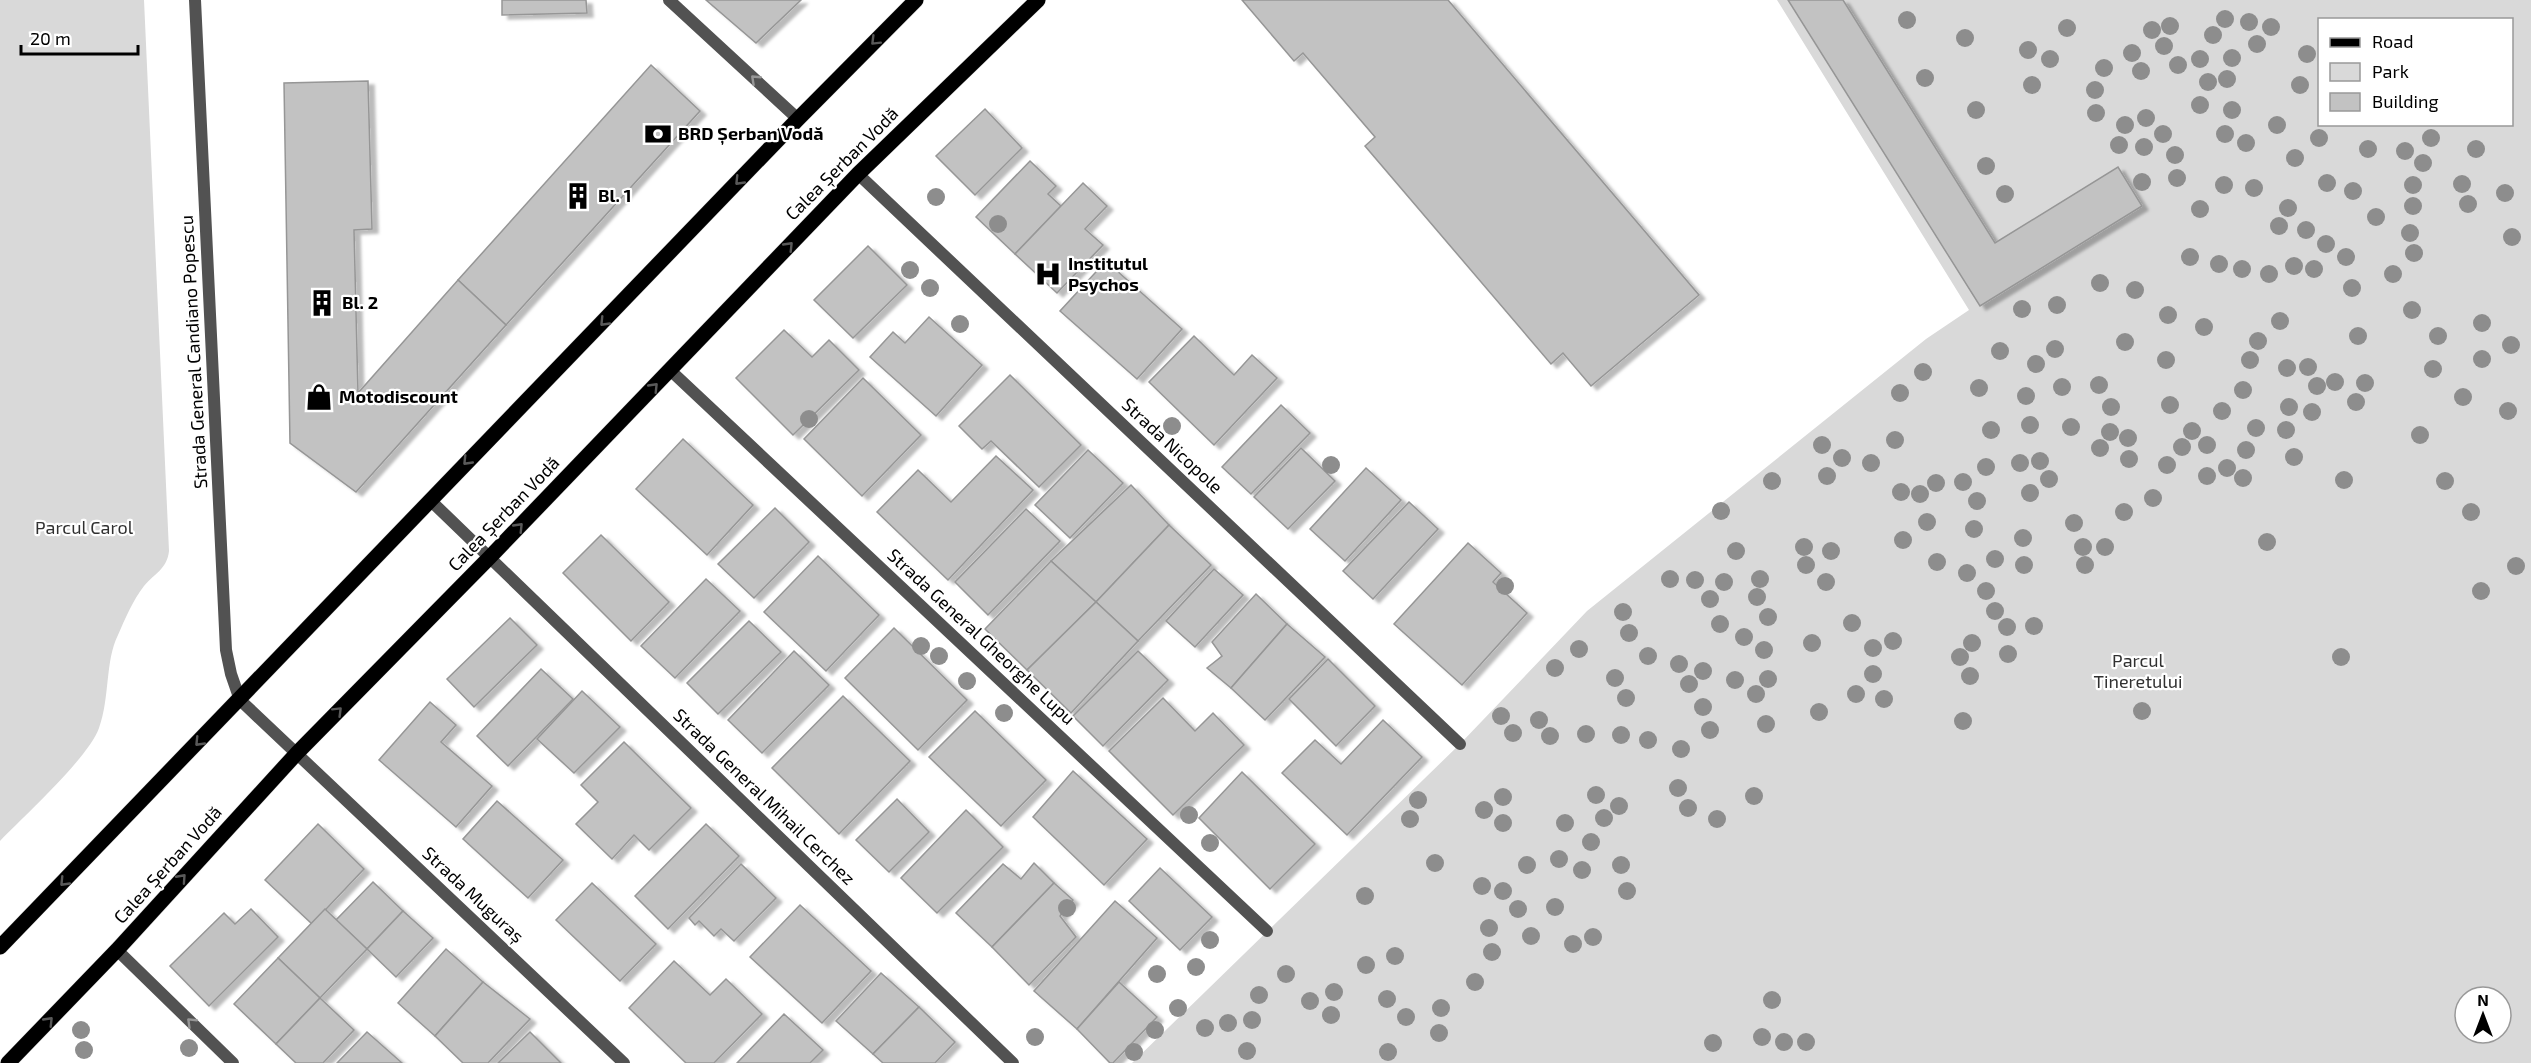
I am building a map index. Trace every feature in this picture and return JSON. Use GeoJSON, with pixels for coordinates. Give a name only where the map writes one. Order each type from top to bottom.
{"type":"FeatureCollection","features":[{"type":"Feature","properties":{"kind":"main road"},"geometry":{"type":"LineString","coordinates":[[0,947],[798,119],[916,0]]}},
{"type":"Feature","properties":{"kind":"main road","name":"Calea Șerban Vodă"},"geometry":{"type":"LineString","coordinates":[[8,1063],[117,950],[297,753],[490,557],[858,174],[1038,0]]}},
{"type":"Feature","properties":{"kind":"street","name":"Strada General Candiano Popescu"},"geometry":{"type":"LineString","coordinates":[[195,0],[226,650],[240,700]]}},
{"type":"Feature","properties":{"kind":"street"},"geometry":{"type":"LineString","coordinates":[[669,0],[798,119]]}},
{"type":"Feature","properties":{"kind":"street","name":"Strada Nicopole"},"geometry":{"type":"LineString","coordinates":[[858,174],[1460,744]]}},
{"type":"Feature","properties":{"kind":"street","name":"Strada General Gheorghe Lupu"},"geometry":{"type":"LineString","coordinates":[[670,370],[1267,931]]}},
{"type":"Feature","properties":{"kind":"street","name":"Strada General Mihail Cerchez"},"geometry":{"type":"LineString","coordinates":[[430,500],[1013,1063]]}},
{"type":"Feature","properties":{"kind":"street","name":"Strada Muguraș"},"geometry":{"type":"LineString","coordinates":[[240,700],[624,1063]]}},
{"type":"Feature","properties":{"kind":"street"},"geometry":{"type":"LineString","coordinates":[[117,950],[232,1063]]}},
{"type":"Feature","properties":{"kind":"green space","name":"Parcul Carol"},"geometry":{"type":"Polygon","coordinates":[[[0,0],[144,0],[169,551],[163,567],[136,597],[118,635],[111,656],[105,704],[99,728],[93,740],[70,770],[0,841],[0,0]]]}},
{"type":"Feature","properties":{"kind":"green space","name":"Parcul Tineretului"},"geometry":{"type":"Polygon","coordinates":[[[1777,0],[2531,0],[2531,1063],[1132,1063],[1460,744],[1587,611],[1926,339],[1969,310],[1777,0]]]}},
{"type":"Feature","properties":{"kind":"building"},"geometry":{"type":"Polygon","coordinates":[[[502,0],[586,0],[587,13],[502,15],[502,0]]]}},
{"type":"Feature","properties":{"kind":"building"},"geometry":{"type":"Polygon","coordinates":[[[706,0],[801,0],[756,43],[706,0]]]}},
{"type":"Feature","properties":{"kind":"building"},"geometry":{"type":"Polygon","coordinates":[[[1242,0],[1448,0],[1699,295],[1591,386],[1563,353],[1551,364],[1365,146],[1375,137],[1303,53],[1294,61],[1242,0]]]}},
{"type":"Feature","properties":{"kind":"building"},"geometry":{"type":"Polygon","coordinates":[[[1788,0],[1843,0],[1995,243],[2118,167],[2142,206],[1980,306],[1788,0]]]}},
{"type":"Feature","properties":{"kind":"building","name":"Bl. 1"},"geometry":{"type":"Polygon","coordinates":[[[651,65],[700,111],[506,325],[458,280],[651,65]]]}},
{"type":"Feature","properties":{"kind":"building","name":"Bl. 2"},"geometry":{"type":"Polygon","coordinates":[[[368,81],[372,229],[354,230],[358,393],[458,280],[506,325],[356,492],[290,443],[284,83],[368,81]]]}},
{"type":"Feature","properties":{"kind":"building"},"geometry":{"type":"Polygon","coordinates":[[[985,109],[1022,148],[975,195],[936,156],[985,109]]]}},
{"type":"Feature","properties":{"kind":"building"},"geometry":{"type":"Polygon","coordinates":[[[1030,161],[1056,186],[1048,194],[1061,206],[1015,254],[976,217],[1030,161]]]}},
{"type":"Feature","properties":{"kind":"building"},"geometry":{"type":"Polygon","coordinates":[[[1083,183],[1107,206],[1085,229],[1103,245],[1057,293],[1015,254],[1083,183]]]}},
{"type":"Feature","properties":{"kind":"building"},"geometry":{"type":"Polygon","coordinates":[[[868,246],[907,285],[853,338],[814,300],[868,246]]]}},
{"type":"Feature","properties":{"kind":"building"},"geometry":{"type":"Polygon","coordinates":[[[1106,261],[1182,329],[1137,379],[1060,311],[1106,261]]]}},
{"type":"Feature","properties":{"kind":"building"},"geometry":{"type":"Polygon","coordinates":[[[929,317],[982,365],[936,416],[870,357],[893,332],[905,343],[929,317]]]}},
{"type":"Feature","properties":{"kind":"building"},"geometry":{"type":"Polygon","coordinates":[[[784,330],[812,357],[829,340],[859,370],[793,435],[736,378],[784,330]]]}},
{"type":"Feature","properties":{"kind":"building"},"geometry":{"type":"Polygon","coordinates":[[[1194,336],[1234,375],[1252,355],[1277,378],[1214,445],[1149,382],[1194,336]]]}},
{"type":"Feature","properties":{"kind":"building"},"geometry":{"type":"Polygon","coordinates":[[[1010,375],[1081,445],[1039,487],[991,441],[982,449],[959,426],[1010,375]]]}},
{"type":"Feature","properties":{"kind":"building"},"geometry":{"type":"Polygon","coordinates":[[[863,378],[921,435],[862,496],[804,439],[863,378]]]}},
{"type":"Feature","properties":{"kind":"building"},"geometry":{"type":"Polygon","coordinates":[[[1281,405],[1310,433],[1251,494],[1222,467],[1281,405]]]}},
{"type":"Feature","properties":{"kind":"building"},"geometry":{"type":"Polygon","coordinates":[[[683,439],[753,505],[707,555],[636,489],[683,439]]]}},
{"type":"Feature","properties":{"kind":"building"},"geometry":{"type":"Polygon","coordinates":[[[1301,448],[1335,481],[1288,529],[1254,497],[1301,448]]]}},
{"type":"Feature","properties":{"kind":"building"},"geometry":{"type":"Polygon","coordinates":[[[1088,450],[1123,483],[1070,538],[1035,505],[1088,450]]]}},
{"type":"Feature","properties":{"kind":"building"},"geometry":{"type":"Polygon","coordinates":[[[996,456],[1033,490],[948,580],[877,512],[918,470],[951,502],[996,456]]]}},
{"type":"Feature","properties":{"kind":"building"},"geometry":{"type":"Polygon","coordinates":[[[1366,468],[1401,500],[1345,561],[1310,529],[1366,468]]]}},
{"type":"Feature","properties":{"kind":"building"},"geometry":{"type":"Polygon","coordinates":[[[1131,485],[1169,525],[1096,602],[1051,561],[1131,485]]]}},
{"type":"Feature","properties":{"kind":"building"},"geometry":{"type":"Polygon","coordinates":[[[1409,502],[1438,529],[1373,599],[1343,571],[1409,502]]]}},
{"type":"Feature","properties":{"kind":"building"},"geometry":{"type":"Polygon","coordinates":[[[775,508],[809,542],[754,598],[718,564],[775,508]]]}},
{"type":"Feature","properties":{"kind":"building"},"geometry":{"type":"Polygon","coordinates":[[[1026,509],[1060,541],[988,615],[955,582],[1026,509]]]}},
{"type":"Feature","properties":{"kind":"building"},"geometry":{"type":"Polygon","coordinates":[[[1169,525],[1211,565],[1138,641],[1096,602],[1169,525]]]}},
{"type":"Feature","properties":{"kind":"building"},"geometry":{"type":"Polygon","coordinates":[[[601,535],[669,602],[631,641],[563,573],[601,535]]]}},
{"type":"Feature","properties":{"kind":"building"},"geometry":{"type":"Polygon","coordinates":[[[1468,543],[1501,573],[1493,582],[1527,613],[1462,685],[1394,624],[1468,543]]]}},
{"type":"Feature","properties":{"kind":"building"},"geometry":{"type":"Polygon","coordinates":[[[818,556],[879,615],[826,671],[764,612],[818,556]]]}},
{"type":"Feature","properties":{"kind":"building"},"geometry":{"type":"Polygon","coordinates":[[[1051,561],[1096,602],[1027,670],[985,629],[1051,561]]]}},
{"type":"Feature","properties":{"kind":"building"},"geometry":{"type":"Polygon","coordinates":[[[1214,569],[1243,595],[1195,647],[1166,621],[1214,569]]]}},
{"type":"Feature","properties":{"kind":"building"},"geometry":{"type":"Polygon","coordinates":[[[706,579],[740,611],[675,678],[641,646],[706,579]]]}},
{"type":"Feature","properties":{"kind":"building"},"geometry":{"type":"Polygon","coordinates":[[[1256,594],[1287,624],[1231,688],[1207,668],[1222,656],[1212,642],[1256,594]]]}},
{"type":"Feature","properties":{"kind":"building"},"geometry":{"type":"Polygon","coordinates":[[[1096,602],[1138,641],[1071,713],[1027,670],[1096,602]]]}},
{"type":"Feature","properties":{"kind":"building"},"geometry":{"type":"Polygon","coordinates":[[[510,618],[537,645],[474,707],[447,679],[510,618]]]}},
{"type":"Feature","properties":{"kind":"building"},"geometry":{"type":"Polygon","coordinates":[[[749,621],[781,652],[718,714],[687,683],[749,621]]]}},
{"type":"Feature","properties":{"kind":"building"},"geometry":{"type":"Polygon","coordinates":[[[1287,624],[1325,657],[1265,720],[1231,688],[1287,624]]]}},
{"type":"Feature","properties":{"kind":"building"},"geometry":{"type":"Polygon","coordinates":[[[894,628],[967,700],[918,750],[845,678],[894,628]]]}},
{"type":"Feature","properties":{"kind":"building"},"geometry":{"type":"Polygon","coordinates":[[[794,651],[829,685],[762,753],[728,720],[794,651]]]}},
{"type":"Feature","properties":{"kind":"building"},"geometry":{"type":"Polygon","coordinates":[[[1138,651],[1168,680],[1103,746],[1073,716],[1138,651]]]}},
{"type":"Feature","properties":{"kind":"building"},"geometry":{"type":"Polygon","coordinates":[[[1328,659],[1375,706],[1336,746],[1289,699],[1328,659]]]}},
{"type":"Feature","properties":{"kind":"building"},"geometry":{"type":"Polygon","coordinates":[[[541,669],[573,699],[508,766],[477,736],[541,669]]]}},
{"type":"Feature","properties":{"kind":"building"},"geometry":{"type":"Polygon","coordinates":[[[582,691],[620,727],[574,773],[537,739],[582,691]]]}},
{"type":"Feature","properties":{"kind":"building"},"geometry":{"type":"Polygon","coordinates":[[[843,696],[910,761],[839,834],[772,768],[843,696]]]}},
{"type":"Feature","properties":{"kind":"building"},"geometry":{"type":"Polygon","coordinates":[[[1163,698],[1195,731],[1213,713],[1244,745],[1173,815],[1109,751],[1163,698]]]}},
{"type":"Feature","properties":{"kind":"building"},"geometry":{"type":"Polygon","coordinates":[[[430,702],[456,725],[441,742],[492,786],[456,827],[379,760],[430,702]]]}},
{"type":"Feature","properties":{"kind":"building"},"geometry":{"type":"Polygon","coordinates":[[[975,711],[1046,780],[1001,826],[929,757],[975,711]]]}},
{"type":"Feature","properties":{"kind":"building"},"geometry":{"type":"Polygon","coordinates":[[[1383,720],[1422,757],[1347,835],[1282,773],[1315,740],[1341,764],[1383,720]]]}},
{"type":"Feature","properties":{"kind":"building"},"geometry":{"type":"Polygon","coordinates":[[[624,742],[691,808],[649,850],[634,835],[612,859],[576,824],[598,802],[581,785],[624,742]]]}},
{"type":"Feature","properties":{"kind":"building"},"geometry":{"type":"Polygon","coordinates":[[[1073,771],[1147,839],[1104,885],[1033,817],[1073,771]]]}},
{"type":"Feature","properties":{"kind":"building"},"geometry":{"type":"Polygon","coordinates":[[[1242,772],[1315,844],[1270,889],[1199,818],[1242,772]]]}},
{"type":"Feature","properties":{"kind":"building"},"geometry":{"type":"Polygon","coordinates":[[[897,799],[929,832],[889,872],[856,840],[897,799]]]}},
{"type":"Feature","properties":{"kind":"building"},"geometry":{"type":"Polygon","coordinates":[[[497,801],[563,860],[528,898],[463,839],[497,801]]]}},
{"type":"Feature","properties":{"kind":"building"},"geometry":{"type":"Polygon","coordinates":[[[966,810],[1003,847],[937,913],[901,878],[966,810]]]}},
{"type":"Feature","properties":{"kind":"building"},"geometry":{"type":"Polygon","coordinates":[[[318,824],[364,869],[312,924],[265,880],[318,824]]]}},
{"type":"Feature","properties":{"kind":"building"},"geometry":{"type":"Polygon","coordinates":[[[706,824],[739,856],[668,929],[635,896],[706,824]]]}},
{"type":"Feature","properties":{"kind":"building"},"geometry":{"type":"Polygon","coordinates":[[[1034,863],[1054,883],[992,947],[956,913],[1003,864],[1021,879],[1034,863]]]}},
{"type":"Feature","properties":{"kind":"building"},"geometry":{"type":"Polygon","coordinates":[[[741,864],[776,898],[734,941],[721,929],[714,936],[699,921],[695,925],[689,918],[741,864]]]}},
{"type":"Feature","properties":{"kind":"building"},"geometry":{"type":"Polygon","coordinates":[[[1160,868],[1212,917],[1180,950],[1129,901],[1160,868]]]}},
{"type":"Feature","properties":{"kind":"building"},"geometry":{"type":"Polygon","coordinates":[[[373,882],[403,911],[367,949],[336,920],[373,882]]]}},
{"type":"Feature","properties":{"kind":"building"},"geometry":{"type":"Polygon","coordinates":[[[592,883],[656,944],[620,981],[556,920],[592,883]]]}},
{"type":"Feature","properties":{"kind":"building"},"geometry":{"type":"Polygon","coordinates":[[[1054,883],[1073,900],[1060,916],[1076,937],[1029,985],[992,947],[1054,883]]]}},
{"type":"Feature","properties":{"kind":"building"},"geometry":{"type":"Polygon","coordinates":[[[1115,901],[1157,938],[1077,1029],[1034,991],[1115,901]]]}},
{"type":"Feature","properties":{"kind":"building"},"geometry":{"type":"Polygon","coordinates":[[[800,905],[871,971],[822,1023],[750,957],[800,905]]]}},
{"type":"Feature","properties":{"kind":"building"},"geometry":{"type":"Polygon","coordinates":[[[251,909],[278,937],[209,1006],[170,966],[224,913],[235,924],[251,909]]]}},
{"type":"Feature","properties":{"kind":"building"},"geometry":{"type":"Polygon","coordinates":[[[325,909],[367,949],[320,998],[278,958],[325,909]]]}},
{"type":"Feature","properties":{"kind":"building"},"geometry":{"type":"Polygon","coordinates":[[[403,911],[433,938],[396,977],[367,949],[403,911]]]}},
{"type":"Feature","properties":{"kind":"building"},"geometry":{"type":"Polygon","coordinates":[[[446,949],[483,982],[435,1036],[398,1003],[446,949]]]}},
{"type":"Feature","properties":{"kind":"building"},"geometry":{"type":"Polygon","coordinates":[[[278,958],[320,998],[276,1044],[234,1004],[278,958]]]}},
{"type":"Feature","properties":{"kind":"building"},"geometry":{"type":"Polygon","coordinates":[[[674,961],[710,995],[726,979],[762,1014],[714,1063],[686,1063],[629,1008],[674,961]]]}},
{"type":"Feature","properties":{"kind":"building"},"geometry":{"type":"Polygon","coordinates":[[[881,973],[919,1007],[873,1054],[836,1021],[881,973]]]}},
{"type":"Feature","properties":{"kind":"building"},"geometry":{"type":"Polygon","coordinates":[[[483,982],[530,1019],[488,1063],[463,1063],[435,1036],[483,982]]]}},
{"type":"Feature","properties":{"kind":"building"},"geometry":{"type":"Polygon","coordinates":[[[1119,982],[1157,1017],[1113,1063],[1110,1063],[1077,1029],[1119,982]]]}},
{"type":"Feature","properties":{"kind":"building"},"geometry":{"type":"Polygon","coordinates":[[[320,998],[354,1030],[323,1063],[296,1063],[276,1044],[320,998]]]}},
{"type":"Feature","properties":{"kind":"building"},"geometry":{"type":"Polygon","coordinates":[[[919,1007],[955,1042],[935,1063],[883,1063],[873,1054],[919,1007]]]}},
{"type":"Feature","properties":{"kind":"building"},"geometry":{"type":"Polygon","coordinates":[[[784,1014],[823,1050],[810,1063],[737,1063],[784,1014]]]}},
{"type":"Feature","properties":{"kind":"building"},"geometry":{"type":"Polygon","coordinates":[[[367,1032],[402,1063],[337,1063],[367,1032]]]}},
{"type":"Feature","properties":{"kind":"building"},"geometry":{"type":"Polygon","coordinates":[[[530,1032],[561,1063],[498,1063],[530,1032]]]}},
{"type":"Feature","properties":{"kind":"place","name":"BRD Șerban Vodă"},"geometry":{"type":"Point","coordinates":[658,134]}},
{"type":"Feature","properties":{"kind":"place","name":"Bl. 1"},"geometry":{"type":"Point","coordinates":[578,196]}},
{"type":"Feature","properties":{"kind":"place","name":"Institutul Psychos"},"geometry":{"type":"Point","coordinates":[1048,274]}},
{"type":"Feature","properties":{"kind":"place","name":"Bl. 2"},"geometry":{"type":"Point","coordinates":[322,303]}},
{"type":"Feature","properties":{"kind":"place","name":"Motodiscount"},"geometry":{"type":"Point","coordinates":[319,397]}}]}
